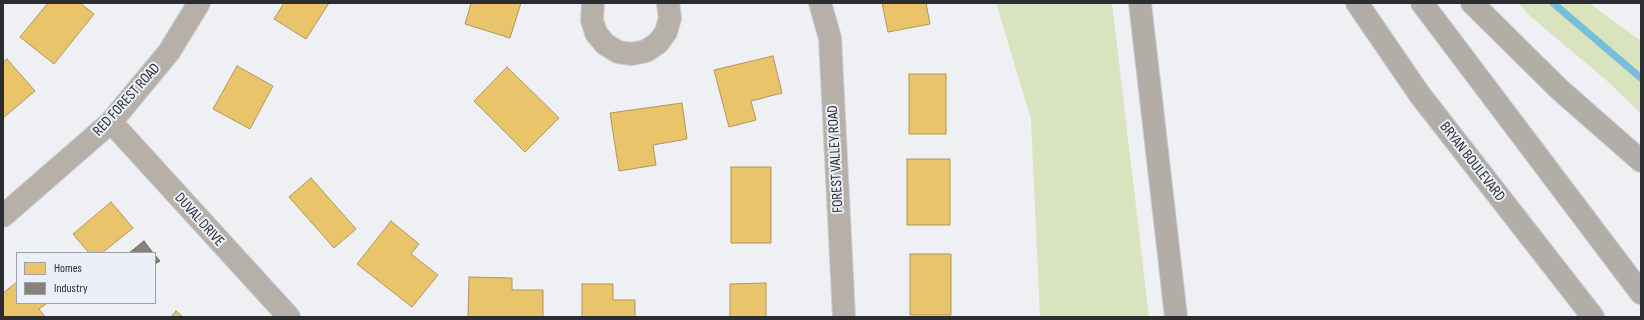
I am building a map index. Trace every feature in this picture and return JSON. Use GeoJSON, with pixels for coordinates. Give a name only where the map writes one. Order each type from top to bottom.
{"type":"FeatureCollection","features":[{"type":"Feature","properties":{"kind":"highway"},"geometry":{"type":"LineString","coordinates":[[1140,3],[1176,317]]}},
{"type":"Feature","properties":{"kind":"highway","name":"BRYAN BOULEVARD"},"geometry":{"type":"LineString","coordinates":[[1357,3],[1420,95],[1593,317]]}},
{"type":"Feature","properties":{"kind":"highway"},"geometry":{"type":"LineString","coordinates":[[1422,3],[1641,293]]}},
{"type":"Feature","properties":{"kind":"highway"},"geometry":{"type":"LineString","coordinates":[[1472,3],[1559,89],[1641,161]]}},
{"type":"Feature","properties":{"kind":"highway"},"geometry":{"type":"LineString","coordinates":[[1563,278],[1576,317]]}},
{"type":"Feature","properties":{"kind":"street","name":"RED FOREST ROAD"},"geometry":{"type":"LineString","coordinates":[[3,216],[111,122],[169,52],[199,3]]}},
{"type":"Feature","properties":{"kind":"street"},"geometry":{"type":"LineString","coordinates":[[593,3],[592,20],[596,33],[605,44],[618,52],[632,54],[646,51],[658,43],[666,32],[670,18],[669,3]]}},
{"type":"Feature","properties":{"kind":"street","name":"FOREST VALLEY ROAD"},"geometry":{"type":"LineString","coordinates":[[820,3],[830,38],[844,317]]}},
{"type":"Feature","properties":{"kind":"street","name":"DUVAL DRIVE"},"geometry":{"type":"LineString","coordinates":[[111,122],[289,317]]}},
{"type":"Feature","properties":{"kind":"green space"},"geometry":{"type":"Polygon","coordinates":[[[996,3],[1112,3],[1149,317],[1040,317],[1031,119],[996,3]]]}},
{"type":"Feature","properties":{"kind":"green space"},"geometry":{"type":"Polygon","coordinates":[[[1518,3],[1589,3],[1641,41],[1641,114],[1606,80],[1530,16],[1518,3]]]}},
{"type":"Feature","properties":{"kind":"building: Homes"},"geometry":{"type":"Polygon","coordinates":[[[48,3],[80,3],[94,14],[54,64],[20,37],[48,3]]]}},
{"type":"Feature","properties":{"kind":"building: Homes"},"geometry":{"type":"Polygon","coordinates":[[[284,3],[329,3],[306,39],[274,19],[284,3]]]}},
{"type":"Feature","properties":{"kind":"building: Homes"},"geometry":{"type":"Polygon","coordinates":[[[471,3],[521,3],[510,38],[465,24],[471,3]]]}},
{"type":"Feature","properties":{"kind":"building: Homes"},"geometry":{"type":"Polygon","coordinates":[[[882,3],[926,3],[930,24],[888,32],[882,3]]]}},
{"type":"Feature","properties":{"kind":"building: Homes"},"geometry":{"type":"Polygon","coordinates":[[[773,56],[782,93],[751,101],[756,120],[729,127],[714,70],[773,56]]]}},
{"type":"Feature","properties":{"kind":"building: Homes"},"geometry":{"type":"Polygon","coordinates":[[[7,59],[35,91],[3,118],[3,62],[7,59]]]}},
{"type":"Feature","properties":{"kind":"building: Homes"},"geometry":{"type":"Polygon","coordinates":[[[237,66],[273,86],[250,129],[213,109],[237,66]]]}},
{"type":"Feature","properties":{"kind":"building: Homes"},"geometry":{"type":"Polygon","coordinates":[[[507,67],[559,118],[525,152],[474,101],[507,67]]]}},
{"type":"Feature","properties":{"kind":"building: Homes"},"geometry":{"type":"Polygon","coordinates":[[[909,74],[946,74],[946,134],[909,134],[909,74]]]}},
{"type":"Feature","properties":{"kind":"building: Homes"},"geometry":{"type":"Polygon","coordinates":[[[682,103],[687,139],[653,145],[656,165],[619,171],[610,113],[682,103]]]}},
{"type":"Feature","properties":{"kind":"building: Homes"},"geometry":{"type":"Polygon","coordinates":[[[907,159],[950,159],[950,225],[907,225],[907,159]]]}},
{"type":"Feature","properties":{"kind":"building: Homes"},"geometry":{"type":"Polygon","coordinates":[[[731,167],[771,167],[771,243],[731,243],[731,167]]]}},
{"type":"Feature","properties":{"kind":"building: Homes"},"geometry":{"type":"Polygon","coordinates":[[[311,178],[356,229],[334,248],[289,197],[311,178]]]}},
{"type":"Feature","properties":{"kind":"building: Homes"},"geometry":{"type":"Polygon","coordinates":[[[111,202],[133,228],[103,252],[88,252],[73,234],[111,202]]]}},
{"type":"Feature","properties":{"kind":"building: Homes"},"geometry":{"type":"Polygon","coordinates":[[[391,221],[419,244],[411,254],[438,275],[412,307],[357,264],[391,221]]]}},
{"type":"Feature","properties":{"kind":"building: Homes"},"geometry":{"type":"Polygon","coordinates":[[[910,254],[951,254],[951,315],[910,315],[910,254]]]}},
{"type":"Feature","properties":{"kind":"building: Homes"},"geometry":{"type":"Polygon","coordinates":[[[469,277],[512,278],[512,290],[543,290],[543,317],[468,317],[469,277]]]}},
{"type":"Feature","properties":{"kind":"building: Homes"},"geometry":{"type":"Polygon","coordinates":[[[16,283],[16,304],[46,304],[39,309],[45,317],[3,317],[3,293],[16,283]]]}},
{"type":"Feature","properties":{"kind":"building: Homes"},"geometry":{"type":"Polygon","coordinates":[[[766,283],[766,317],[730,317],[730,284],[766,283]]]}},
{"type":"Feature","properties":{"kind":"building: Homes"},"geometry":{"type":"Polygon","coordinates":[[[582,284],[613,284],[613,300],[635,300],[635,317],[582,317],[582,284]]]}},
{"type":"Feature","properties":{"kind":"building: Homes"},"geometry":{"type":"Polygon","coordinates":[[[176,311],[183,317],[171,317],[176,311]]]}},
{"type":"Feature","properties":{"kind":"building: Industry"},"geometry":{"type":"Polygon","coordinates":[[[144,241],[152,252],[130,252],[144,241]]]}},
{"type":"Feature","properties":{"kind":"building: Industry"},"geometry":{"type":"Polygon","coordinates":[[[156,256],[160,261],[156,263],[156,256]]]}},
{"type":"Feature","properties":{"kind":"waterway"},"geometry":{"type":"LineString","coordinates":[[1553,3],[1641,78]]}}]}
